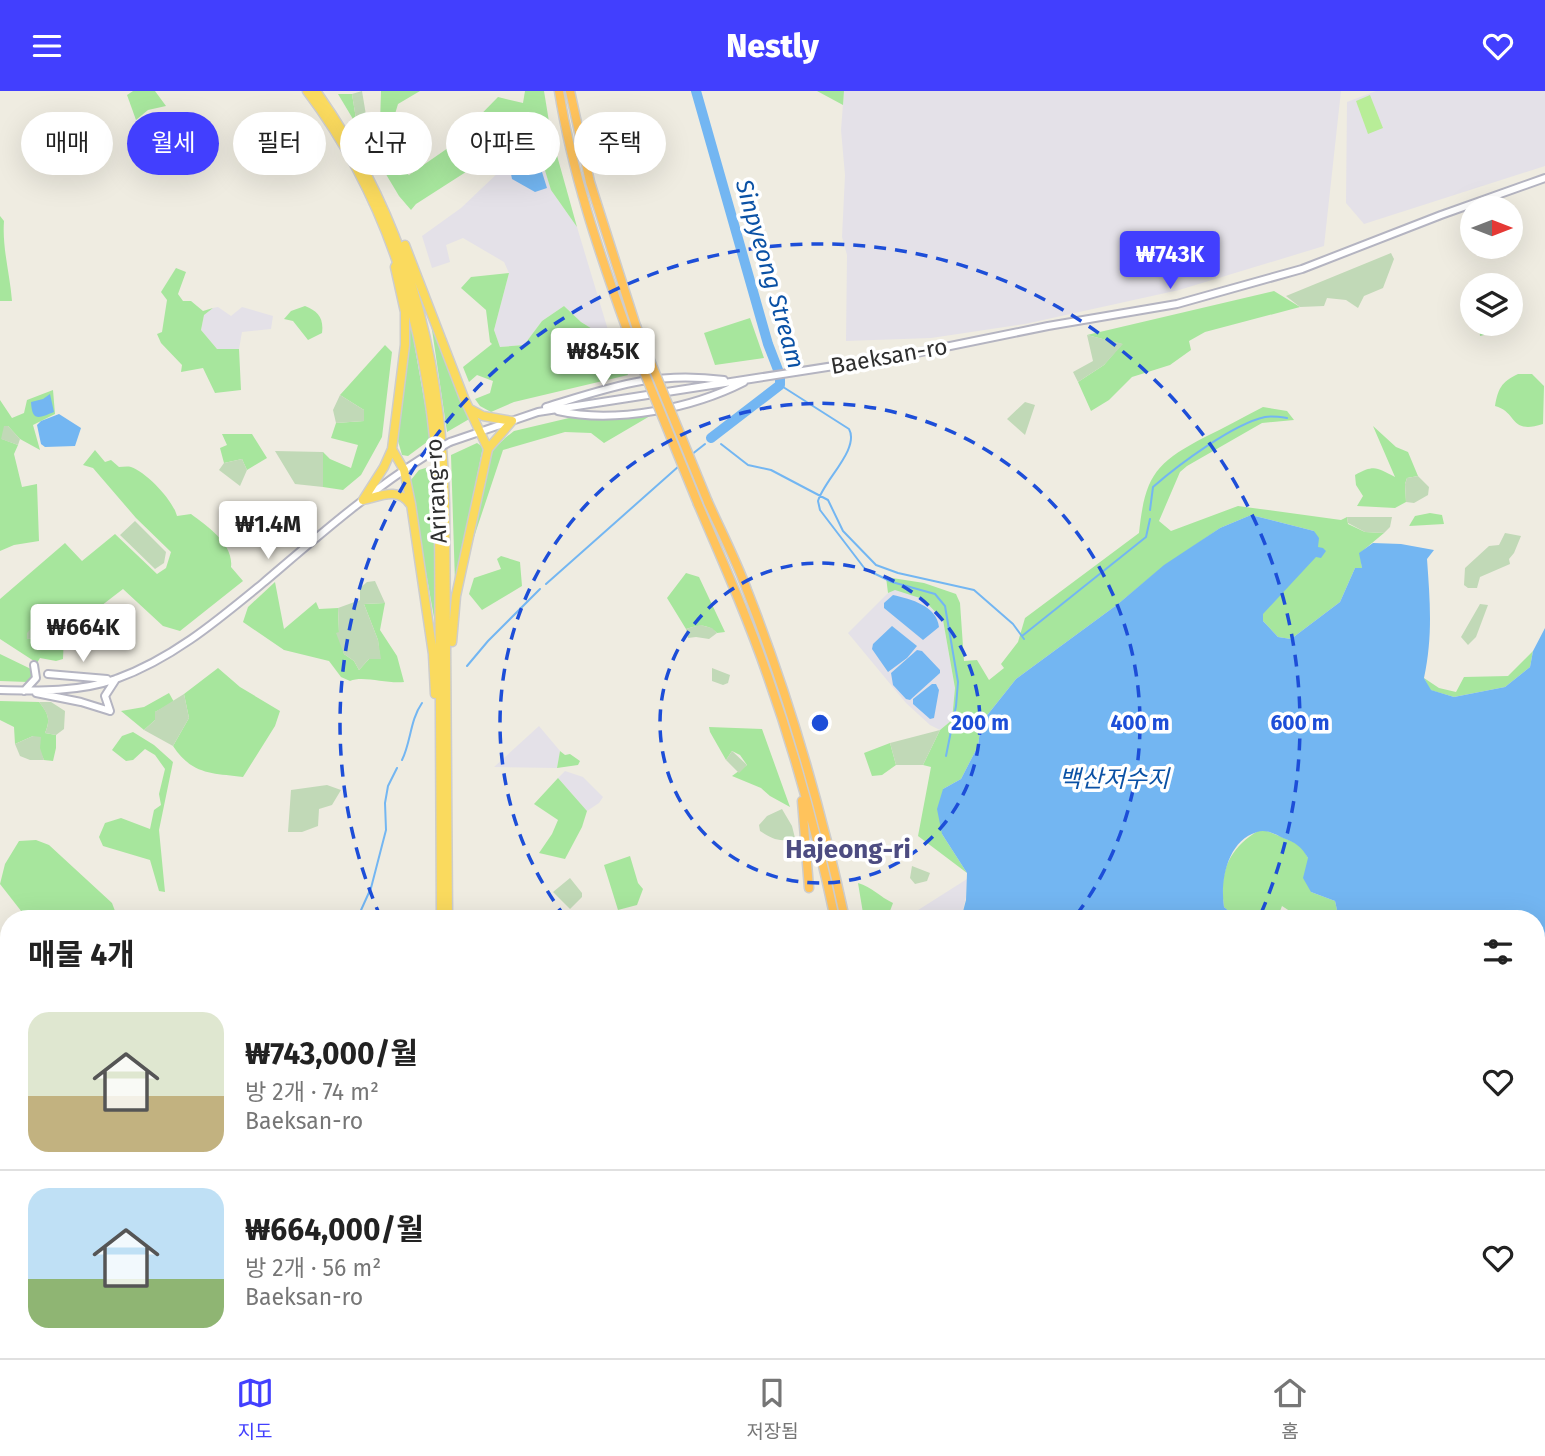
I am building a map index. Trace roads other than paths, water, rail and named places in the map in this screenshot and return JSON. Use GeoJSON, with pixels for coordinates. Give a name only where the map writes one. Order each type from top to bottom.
{"type":"FeatureCollection","features":[{"type":"Feature","properties":{"kind":"highway","name":"Arirang-ro"},"geometry":{"type":"LineString","coordinates":[[307,91],[349,154],[369,192],[398,261],[417,327],[428,382],[439,503],[441,910]]}},
{"type":"Feature","properties":{"kind":"highway","name":"Arirang-ro"},"geometry":{"type":"LineString","coordinates":[[316,91],[363,165],[398,239],[423,323],[438,406],[444,467],[448,647],[448,910]]}},
{"type":"Feature","properties":{"kind":"highway"},"geometry":{"type":"LineString","coordinates":[[559,91],[581,188],[601,257],[627,330],[769,678],[800,781],[833,910]]}},
{"type":"Feature","properties":{"kind":"highway"},"geometry":{"type":"LineString","coordinates":[[570,91],[590,182],[636,326],[708,502],[747,588],[785,692],[820,806],[843,910]]}},
{"type":"Feature","properties":{"kind":"highway"},"geometry":{"type":"LineString","coordinates":[[398,239],[403,241],[469,409],[488,449]]}},
{"type":"Feature","properties":{"kind":"highway"},"geometry":{"type":"LineString","coordinates":[[363,500],[392,449],[405,345],[405,312],[395,267],[398,261]]}},
{"type":"Feature","properties":{"kind":"highway"},"geometry":{"type":"LineString","coordinates":[[469,409],[483,416],[512,421]]}},
{"type":"Feature","properties":{"kind":"highway"},"geometry":{"type":"LineString","coordinates":[[448,647],[453,641],[456,596],[488,449],[512,421]]}},
{"type":"Feature","properties":{"kind":"highway"},"geometry":{"type":"LineString","coordinates":[[392,449],[404,470],[411,504],[433,654],[436,706],[440,713]]}},
{"type":"Feature","properties":{"kind":"highway"},"geometry":{"type":"LineString","coordinates":[[363,500],[394,492],[405,496],[411,504]]}},
{"type":"Feature","properties":{"kind":"highway"},"geometry":{"type":"LineString","coordinates":[[800,781],[809,888]]}},
{"type":"Feature","properties":{"kind":"main road","name":"Baeksan-ro"},"geometry":{"type":"LineString","coordinates":[[0,690],[76,688],[116,679],[173,651],[221,617],[363,500],[404,470],[450,442],[480,431],[553,409],[911,354],[1048,326],[1177,304],[1302,269],[1545,178]]}},
{"type":"Feature","properties":{"kind":"main road"},"geometry":{"type":"LineString","coordinates":[[538,412],[545,407],[626,383],[687,377],[733,382]]}},
{"type":"Feature","properties":{"kind":"main road"},"geometry":{"type":"LineString","coordinates":[[553,409],[583,417],[596,417],[665,408],[708,399],[750,379]]}},
{"type":"Feature","properties":{"kind":"main road"},"geometry":{"type":"LineString","coordinates":[[24,691],[36,678],[34,665]]}},
{"type":"Feature","properties":{"kind":"main road"},"geometry":{"type":"LineString","coordinates":[[24,691],[81,702],[110,711],[105,696],[116,679],[48,674]]}},
{"type":"Feature","properties":{"kind":"water"},"geometry":{"type":"Polygon","coordinates":[[[511,175],[543,175],[547,188],[535,192],[512,179],[511,175]]]}},
{"type":"Feature","properties":{"kind":"water"},"geometry":{"type":"Polygon","coordinates":[[[50,394],[54,412],[35,416],[31,402],[50,394]]]}},
{"type":"Feature","properties":{"kind":"water"},"geometry":{"type":"Polygon","coordinates":[[[59,414],[81,428],[75,446],[45,447],[41,444],[37,425],[59,414]]]}},
{"type":"Feature","properties":{"kind":"water","name":"백산저수지"},"geometry":{"type":"Polygon","coordinates":[[[1251,515],[1314,531],[1319,538],[1318,547],[1326,551],[1321,558],[1316,557],[1263,614],[1263,621],[1278,637],[1291,639],[1340,602],[1355,568],[1362,568],[1359,553],[1373,543],[1401,544],[1434,550],[1427,559],[1430,633],[1424,678],[1431,690],[1454,697],[1505,687],[1530,667],[1533,651],[1545,628],[1545,910],[1337,910],[1335,901],[1311,892],[1303,878],[1308,858],[1298,845],[1260,831],[1247,837],[1232,853],[1223,886],[1224,907],[1228,910],[963,910],[967,873],[942,834],[937,809],[943,789],[961,779],[978,746],[981,723],[1016,679],[1118,604],[1164,565],[1220,528],[1251,515]]]}},
{"type":"Feature","properties":{"kind":"water"},"geometry":{"type":"Polygon","coordinates":[[[893,595],[915,601],[928,609],[934,614],[939,627],[923,640],[884,608],[884,603],[893,595]]]}},
{"type":"Feature","properties":{"kind":"water"},"geometry":{"type":"Polygon","coordinates":[[[892,626],[917,646],[907,658],[888,672],[872,649],[873,644],[892,626]]]}},
{"type":"Feature","properties":{"kind":"water"},"geometry":{"type":"Polygon","coordinates":[[[917,650],[922,651],[940,673],[910,700],[893,685],[891,673],[917,650]]]}},
{"type":"Feature","properties":{"kind":"water"},"geometry":{"type":"Polygon","coordinates":[[[932,684],[936,684],[939,690],[934,718],[930,719],[913,704],[913,699],[932,684]]]}},
{"type":"Feature","properties":{"kind":"waterway","name":"Sinpyeong Stream"},"geometry":{"type":"LineString","coordinates":[[696,91],[768,344],[780,375],[780,385],[711,438]]}},
{"type":"Feature","properties":{"kind":"waterway"},"geometry":{"type":"LineString","coordinates":[[780,385],[849,429],[850,446],[818,501],[820,510],[865,569],[892,582],[935,594],[945,606],[958,682],[946,756]]}},
{"type":"Feature","properties":{"kind":"waterway"},"geometry":{"type":"LineString","coordinates":[[1150,510],[1153,487],[1206,446],[1252,421],[1267,417],[1287,418]]}},
{"type":"Feature","properties":{"kind":"waterway"},"geometry":{"type":"LineString","coordinates":[[691,455],[705,444]]}},
{"type":"Feature","properties":{"kind":"waterway"},"geometry":{"type":"LineString","coordinates":[[721,444],[748,465],[771,470],[828,500],[843,531],[876,565],[898,573],[974,590],[1013,624],[1024,639]]}},
{"type":"Feature","properties":{"kind":"waterway"},"geometry":{"type":"LineString","coordinates":[[546,584],[679,466]]}},
{"type":"Feature","properties":{"kind":"waterway"},"geometry":{"type":"LineString","coordinates":[[1022,636],[1146,537],[1150,519]]}},
{"type":"Feature","properties":{"kind":"waterway"},"geometry":{"type":"LineString","coordinates":[[467,666],[540,589]]}},
{"type":"Feature","properties":{"kind":"waterway"},"geometry":{"type":"LineString","coordinates":[[402,760],[422,703]]}},
{"type":"Feature","properties":{"kind":"waterway"},"geometry":{"type":"LineString","coordinates":[[361,910],[371,888],[386,830],[385,803],[388,786],[397,768]]}},
{"type":"Feature","properties":{"kind":"district","name":"Hajeong-ri"},"geometry":{"type":"Point","coordinates":[848,849]}}]}
